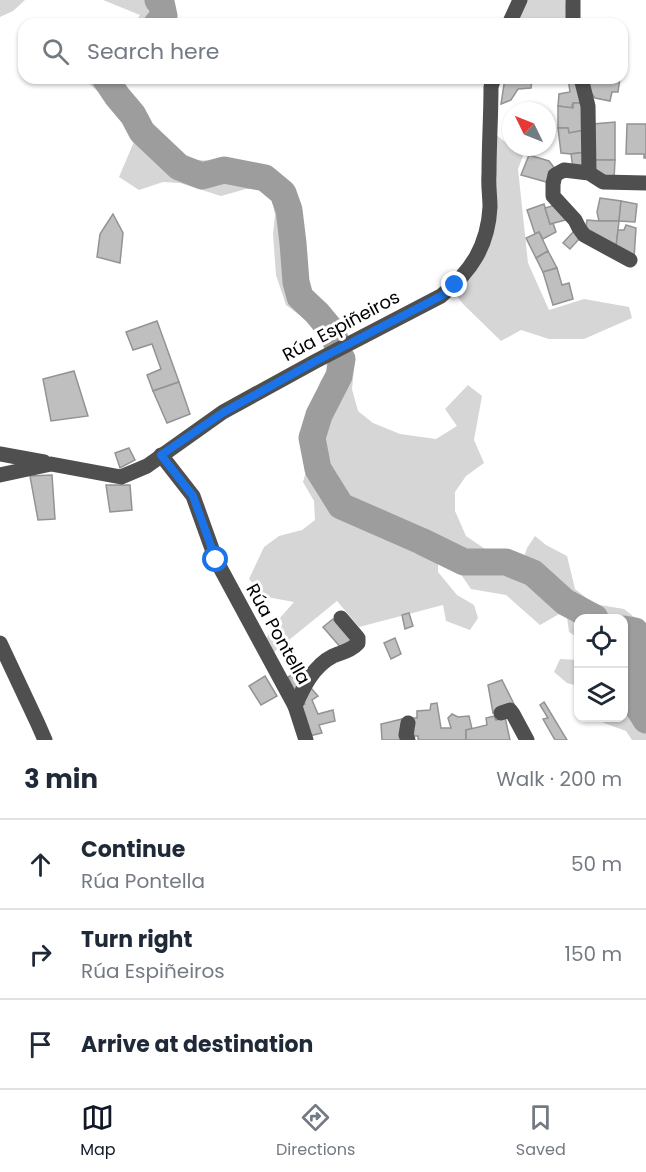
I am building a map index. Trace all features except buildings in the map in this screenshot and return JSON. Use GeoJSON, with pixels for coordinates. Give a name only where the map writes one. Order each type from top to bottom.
{"type":"FeatureCollection","features":[{"type":"Feature","properties":{"kind":"street"},"geometry":{"type":"LineString","coordinates":[[512,18],[520,0]]}},
{"type":"Feature","properties":{"kind":"street"},"geometry":{"type":"LineString","coordinates":[[573,0],[573,18]]}},
{"type":"Feature","properties":{"kind":"street","name":"Rúa Espiñeiros"},"geometry":{"type":"LineString","coordinates":[[0,454],[121,477],[147,466],[224,412],[441,296],[455,285],[479,254],[486,235],[490,206],[492,84]]}},
{"type":"Feature","properties":{"kind":"street"},"geometry":{"type":"LineString","coordinates":[[582,84],[588,106],[589,173]]}},
{"type":"Feature","properties":{"kind":"street"},"geometry":{"type":"LineString","coordinates":[[630,260],[584,235],[575,220],[554,196],[555,175],[564,170],[589,173],[603,182],[646,183]]}},
{"type":"Feature","properties":{"kind":"street","name":"Rúa Pontella"},"geometry":{"type":"LineString","coordinates":[[161,455],[193,496],[216,560],[295,706],[306,740]]}},
{"type":"Feature","properties":{"kind":"street","name":"Rúa Espiñeiros"},"geometry":{"type":"LineString","coordinates":[[0,475],[51,464]]}},
{"type":"Feature","properties":{"kind":"street","name":"Rúa Pontella"},"geometry":{"type":"LineString","coordinates":[[295,706],[305,684],[318,668],[331,657],[353,649],[358,643],[358,638],[341,618]]}},
{"type":"Feature","properties":{"kind":"street"},"geometry":{"type":"LineString","coordinates":[[0,643],[45,740]]}},
{"type":"Feature","properties":{"kind":"street"},"geometry":{"type":"LineString","coordinates":[[501,713],[510,710],[526,740]]}},
{"type":"Feature","properties":{"kind":"street"},"geometry":{"type":"LineString","coordinates":[[408,723],[406,735],[408,740]]}},
{"type":"Feature","properties":{"kind":"shaded area"},"geometry":{"type":"Polygon","coordinates":[[[0,0],[25,0],[13,11],[0,17],[0,0]]]}},
{"type":"Feature","properties":{"kind":"shaded area"},"geometry":{"type":"Polygon","coordinates":[[[103,0],[169,0],[171,3],[169,18],[138,18],[140,15],[103,0]]]}},
{"type":"Feature","properties":{"kind":"shaded area"},"geometry":{"type":"Polygon","coordinates":[[[520,0],[565,0],[568,18],[512,18],[520,0]]]}},
{"type":"Feature","properties":{"kind":"shaded area"},"geometry":{"type":"Polygon","coordinates":[[[90,84],[121,84],[170,150],[194,160],[228,161],[270,172],[293,197],[303,285],[339,326],[355,357],[352,389],[358,411],[373,423],[400,434],[436,439],[457,426],[445,409],[468,385],[482,396],[474,440],[484,463],[466,476],[455,492],[455,511],[466,536],[488,551],[524,557],[535,536],[546,545],[567,556],[575,589],[594,604],[624,609],[643,624],[646,628],[646,740],[632,740],[626,731],[603,722],[628,722],[628,614],[574,614],[574,635],[569,632],[566,610],[540,625],[506,595],[471,589],[455,566],[438,562],[438,572],[457,595],[474,605],[478,618],[470,630],[446,621],[443,605],[359,627],[337,601],[268,657],[264,644],[272,627],[294,602],[267,597],[249,579],[264,547],[279,536],[302,530],[315,520],[314,501],[303,482],[310,457],[305,432],[320,382],[327,370],[324,343],[306,320],[286,305],[276,275],[273,234],[275,215],[272,200],[261,188],[246,189],[221,196],[180,183],[163,182],[139,190],[119,177],[136,137],[120,112],[90,84]]]}},
{"type":"Feature","properties":{"kind":"shaded area"},"geometry":{"type":"Polygon","coordinates":[[[490,130],[502,139],[502,156],[523,156],[518,169],[528,263],[549,310],[584,299],[629,307],[632,318],[584,339],[549,339],[521,330],[501,341],[450,288],[479,254],[490,130]]]}},
{"type":"Feature","properties":{"kind":"shaded area"},"geometry":{"type":"Polygon","coordinates":[[[560,659],[574,660],[574,685],[567,683],[554,672],[560,659]]]}},
{"type":"Feature","properties":{"kind":"waterway"},"geometry":{"type":"LineString","coordinates":[[158,0],[161,2],[164,16],[162,18]]}},
{"type":"Feature","properties":{"kind":"waterway"},"geometry":{"type":"LineString","coordinates":[[109,84],[133,115],[142,132],[179,167],[202,176],[224,170],[265,178],[283,193],[289,210],[296,282],[300,297],[332,331],[336,342]]}},
{"type":"Feature","properties":{"kind":"waterway"},"geometry":{"type":"LineString","coordinates":[[342,359],[339,376],[319,415],[312,438],[318,469],[341,506],[464,562],[506,562],[533,573],[565,602],[588,614]]}},
{"type":"Feature","properties":{"kind":"waterway"},"geometry":{"type":"LineString","coordinates":[[628,630],[635,631],[640,641],[632,685],[639,709],[646,720]]}},
{"type":"Feature","properties":{"kind":"route"},"geometry":{"type":"LineString","coordinates":[[216,560],[193,496],[161,455],[224,412],[441,296],[455,285]]}}]}
